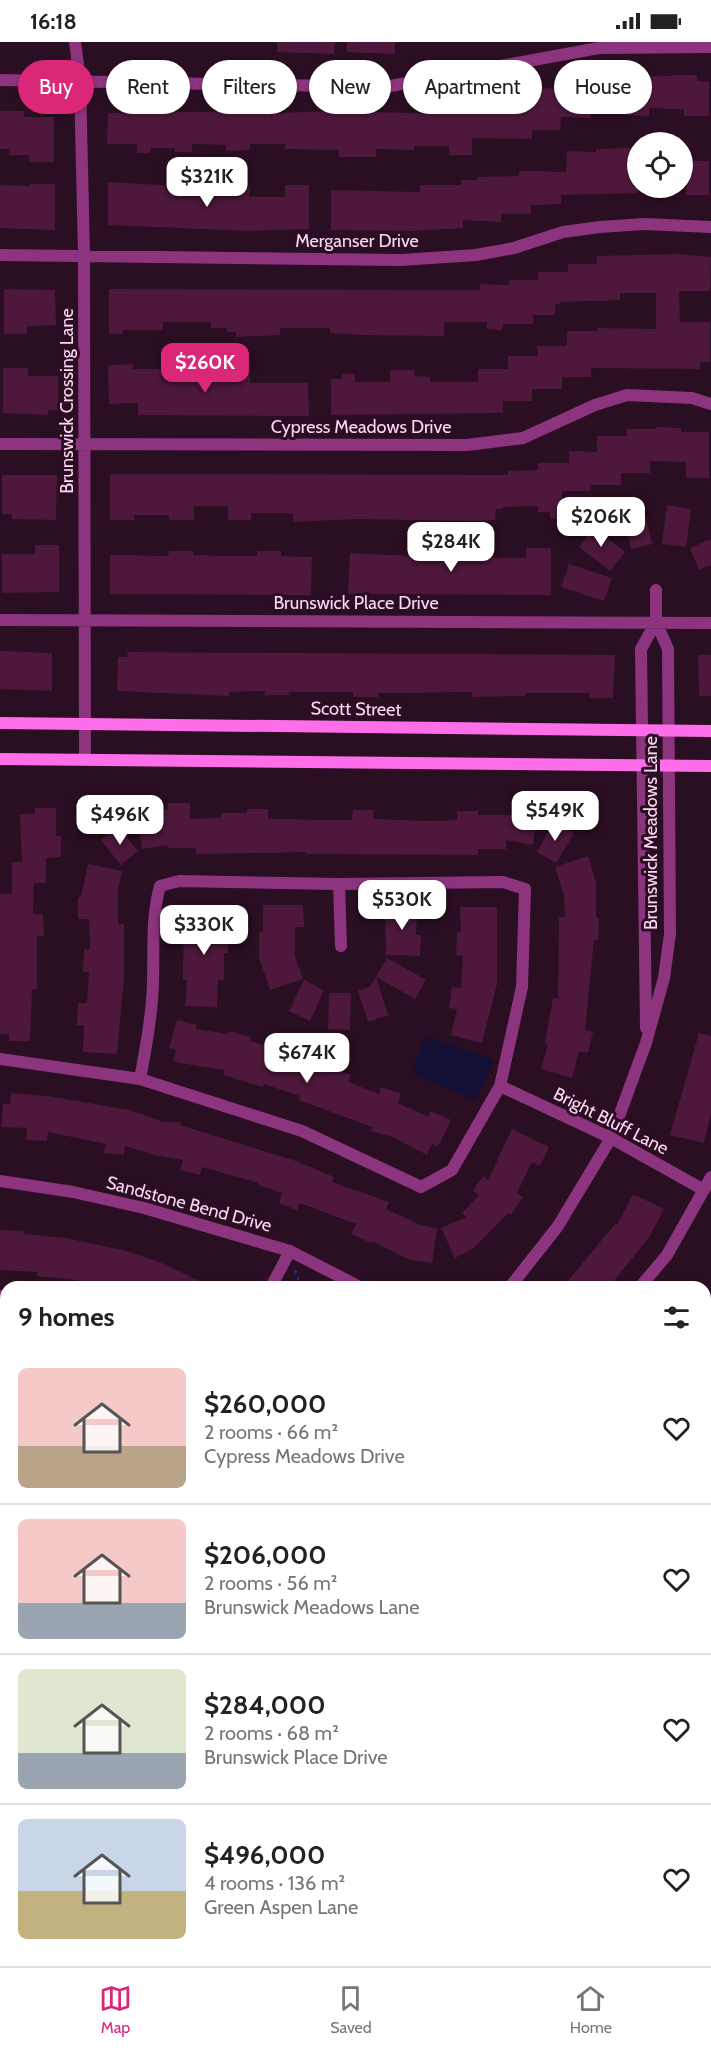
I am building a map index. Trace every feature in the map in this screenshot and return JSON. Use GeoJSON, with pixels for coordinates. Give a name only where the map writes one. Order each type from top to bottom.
{"type":"FeatureCollection","features":[{"type":"Feature","properties":{"kind":"main road","name":"Scott Street"},"geometry":{"type":"LineString","coordinates":[[0,723],[711,731]]}},
{"type":"Feature","properties":{"kind":"main road"},"geometry":{"type":"LineString","coordinates":[[0,759],[711,766]]}},
{"type":"Feature","properties":{"kind":"street","name":"Brunswick Crossing Lane"},"geometry":{"type":"LineString","coordinates":[[75,42],[77,60]]}},
{"type":"Feature","properties":{"kind":"street"},"geometry":{"type":"LineString","coordinates":[[94,80],[385,87],[599,48],[711,47]]}},
{"type":"Feature","properties":{"kind":"street"},"geometry":{"type":"LineString","coordinates":[[0,80],[18,80]]}},
{"type":"Feature","properties":{"kind":"street","name":"Brunswick Crossing Lane"},"geometry":{"type":"LineString","coordinates":[[81,114],[87,620],[85,759]]}},
{"type":"Feature","properties":{"kind":"street","name":"Merganser Drive"},"geometry":{"type":"LineString","coordinates":[[0,255],[412,260],[476,255],[514,248],[563,232],[600,226],[644,224],[711,227]]}},
{"type":"Feature","properties":{"kind":"street","name":"Cypress Meadows Drive"},"geometry":{"type":"LineString","coordinates":[[0,444],[467,446],[523,438],[595,405],[627,395],[692,398],[711,404]]}},
{"type":"Feature","properties":{"kind":"street","name":"Brunswick Meadows Lane"},"geometry":{"type":"LineString","coordinates":[[515,1281],[558,1226],[611,1138],[646,1043],[663,978],[670,934],[668,649],[656,622],[656,590]]}},
{"type":"Feature","properties":{"kind":"street","name":"Brunswick Place Drive"},"geometry":{"type":"LineString","coordinates":[[0,620],[711,623]]}},
{"type":"Feature","properties":{"kind":"street","name":"Brunswick Meadows Lane"},"geometry":{"type":"LineString","coordinates":[[646,1043],[641,649],[656,622]]}},
{"type":"Feature","properties":{"kind":"street"},"geometry":{"type":"LineString","coordinates":[[0,1059],[140,1079],[302,1131],[421,1187],[452,1170],[501,1086],[522,987],[525,889],[503,882],[339,884],[179,881],[160,886],[153,908],[150,1014],[140,1079]]}},
{"type":"Feature","properties":{"kind":"street"},"geometry":{"type":"LineString","coordinates":[[339,884],[341,946]]}},
{"type":"Feature","properties":{"kind":"street","name":"Bright Bluff Lane"},"geometry":{"type":"LineString","coordinates":[[501,1086],[611,1138],[704,1190]]}},
{"type":"Feature","properties":{"kind":"street"},"geometry":{"type":"LineString","coordinates":[[645,1281],[667,1255],[711,1177]]}},
{"type":"Feature","properties":{"kind":"street","name":"Sandstone Bend Drive"},"geometry":{"type":"LineString","coordinates":[[0,1181],[73,1192],[144,1208],[290,1251],[348,1281]]}},
{"type":"Feature","properties":{"kind":"street"},"geometry":{"type":"LineString","coordinates":[[274,1281],[290,1251]]}},
{"type":"Feature","properties":{"kind":"shaded area"},"geometry":{"type":"Polygon","coordinates":[[[426,1036],[495,1060],[475,1100],[412,1073],[426,1036]]]}},
{"type":"Feature","properties":{"kind":"building"},"geometry":{"type":"Polygon","coordinates":[[[277,42],[335,42],[334,54],[277,52],[277,42]]]}},
{"type":"Feature","properties":{"kind":"building"},"geometry":{"type":"Polygon","coordinates":[[[347,42],[395,42],[395,54],[347,52],[347,42]]]}},
{"type":"Feature","properties":{"kind":"building"},"geometry":{"type":"Polygon","coordinates":[[[697,75],[697,81],[709,82],[709,116],[684,116],[684,109],[652,108],[652,76],[697,75]]]}},
{"type":"Feature","properties":{"kind":"building"},"geometry":{"type":"Polygon","coordinates":[[[542,88],[554,89],[554,114],[591,114],[591,118],[561,117],[560,130],[532,130],[532,139],[472,138],[472,155],[449,155],[449,146],[414,146],[414,150],[376,149],[376,157],[338,157],[339,150],[285,149],[285,144],[250,144],[250,150],[226,151],[226,145],[192,144],[192,152],[175,152],[175,148],[151,148],[150,153],[137,153],[137,144],[107,144],[108,114],[190,114],[190,112],[202,112],[202,114],[297,114],[309,112],[309,114],[542,114],[542,88]]]}},
{"type":"Feature","properties":{"kind":"building"},"geometry":{"type":"Polygon","coordinates":[[[0,111],[18,111],[18,114],[24,114],[24,117],[54,117],[54,162],[29,162],[29,155],[9,155],[9,149],[0,149],[0,111]]]}},
{"type":"Feature","properties":{"kind":"building"},"geometry":{"type":"Polygon","coordinates":[[[649,114],[649,116],[626,115],[649,114]]]}},
{"type":"Feature","properties":{"kind":"building"},"geometry":{"type":"Polygon","coordinates":[[[627,148],[627,193],[561,195],[561,204],[531,205],[531,214],[501,214],[501,222],[463,220],[463,228],[412,231],[331,230],[331,190],[420,192],[420,185],[461,185],[461,180],[478,180],[478,177],[519,176],[519,171],[566,172],[567,151],[596,152],[596,149],[627,148]]]}},
{"type":"Feature","properties":{"kind":"building"},"geometry":{"type":"Polygon","coordinates":[[[693,161],[709,161],[709,195],[693,195],[693,161]]]}},
{"type":"Feature","properties":{"kind":"building"},"geometry":{"type":"Polygon","coordinates":[[[108,182],[196,187],[196,182],[214,183],[214,186],[250,187],[249,197],[285,197],[285,185],[309,185],[309,229],[248,231],[108,225],[108,182]]]}},
{"type":"Feature","properties":{"kind":"building"},"geometry":{"type":"Polygon","coordinates":[[[30,184],[55,184],[55,230],[0,228],[0,185],[30,186],[30,184]]]}},
{"type":"Feature","properties":{"kind":"building"},"geometry":{"type":"Polygon","coordinates":[[[679,254],[711,257],[710,291],[679,291],[680,322],[710,322],[710,362],[700,362],[700,369],[591,368],[591,377],[562,377],[562,389],[532,389],[532,401],[503,401],[503,413],[331,415],[331,379],[342,379],[342,374],[355,374],[355,382],[390,382],[390,370],[414,370],[414,376],[430,377],[430,382],[478,382],[478,369],[508,369],[508,356],[538,356],[537,346],[567,346],[567,331],[597,331],[597,328],[656,329],[656,293],[620,293],[620,300],[563,302],[555,305],[555,315],[533,315],[533,324],[503,324],[502,330],[487,329],[487,322],[444,322],[444,336],[361,335],[330,333],[330,328],[280,328],[280,335],[236,337],[236,332],[227,332],[227,328],[211,328],[211,322],[163,322],[163,330],[123,330],[123,334],[109,334],[109,289],[480,290],[480,284],[509,285],[509,280],[538,280],[538,272],[568,272],[568,264],[597,264],[597,256],[679,254]]]}},
{"type":"Feature","properties":{"kind":"building"},"geometry":{"type":"Polygon","coordinates":[[[4,289],[55,290],[56,325],[27,326],[27,334],[4,334],[4,289]]]}},
{"type":"Feature","properties":{"kind":"building"},"geometry":{"type":"Polygon","coordinates":[[[133,364],[133,369],[161,369],[162,377],[208,376],[208,370],[250,369],[250,383],[308,383],[309,416],[138,415],[138,403],[109,404],[108,365],[133,364]]]}},
{"type":"Feature","properties":{"kind":"building"},"geometry":{"type":"Polygon","coordinates":[[[3,368],[28,368],[28,376],[58,376],[58,410],[48,410],[48,415],[3,413],[3,368]]]}},
{"type":"Feature","properties":{"kind":"building"},"geometry":{"type":"Polygon","coordinates":[[[656,427],[681,428],[681,432],[709,432],[709,478],[686,478],[686,462],[650,461],[650,473],[621,473],[621,485],[591,485],[590,491],[562,491],[562,519],[550,519],[550,512],[538,512],[538,506],[503,507],[503,509],[496,509],[495,520],[474,521],[356,519],[293,522],[293,514],[287,513],[251,513],[251,520],[228,520],[228,506],[194,506],[194,520],[169,520],[169,515],[134,515],[135,520],[110,520],[110,474],[508,475],[508,471],[538,470],[538,463],[569,463],[569,451],[597,452],[597,436],[627,436],[627,429],[656,429],[656,427]]]}},
{"type":"Feature","properties":{"kind":"building"},"geometry":{"type":"Polygon","coordinates":[[[2,475],[57,475],[56,520],[12,519],[12,514],[2,514],[2,475]]]}},
{"type":"Feature","properties":{"kind":"building"},"geometry":{"type":"Polygon","coordinates":[[[667,505],[691,509],[686,547],[662,544],[667,505]]]}},
{"type":"Feature","properties":{"kind":"building"},"geometry":{"type":"Polygon","coordinates":[[[644,508],[652,544],[631,549],[623,513],[644,508]]]}},
{"type":"Feature","properties":{"kind":"building"},"geometry":{"type":"Polygon","coordinates":[[[588,526],[592,526],[625,552],[610,571],[579,547],[586,538],[583,532],[588,526]]]}},
{"type":"Feature","properties":{"kind":"building"},"geometry":{"type":"Polygon","coordinates":[[[711,539],[711,565],[699,570],[690,548],[711,539]]]}},
{"type":"Feature","properties":{"kind":"building"},"geometry":{"type":"Polygon","coordinates":[[[35,545],[59,545],[59,592],[2,593],[2,554],[35,554],[35,545]]]}},
{"type":"Feature","properties":{"kind":"building"},"geometry":{"type":"Polygon","coordinates":[[[408,546],[432,546],[432,552],[467,552],[467,546],[491,546],[491,558],[526,558],[526,548],[551,548],[551,595],[348,594],[350,553],[408,556],[408,546]]]}},
{"type":"Feature","properties":{"kind":"building"},"geometry":{"type":"Polygon","coordinates":[[[169,551],[193,551],[193,555],[257,556],[257,551],[281,551],[281,556],[312,557],[311,595],[110,594],[110,555],[168,556],[169,551]]]}},
{"type":"Feature","properties":{"kind":"building"},"geometry":{"type":"Polygon","coordinates":[[[569,564],[612,578],[604,601],[561,587],[569,564]]]}},
{"type":"Feature","properties":{"kind":"building"},"geometry":{"type":"Polygon","coordinates":[[[0,651],[52,653],[52,691],[0,689],[0,651]]]}},
{"type":"Feature","properties":{"kind":"building"},"geometry":{"type":"Polygon","coordinates":[[[127,652],[615,655],[613,698],[589,698],[589,693],[525,693],[525,696],[472,697],[472,692],[378,693],[378,697],[353,697],[353,692],[289,692],[289,695],[265,695],[265,691],[229,692],[229,696],[117,691],[118,657],[128,657],[127,652]]]}},
{"type":"Feature","properties":{"kind":"building"},"geometry":{"type":"Polygon","coordinates":[[[698,655],[711,655],[711,696],[699,696],[698,655]]]}},
{"type":"Feature","properties":{"kind":"building"},"geometry":{"type":"Polygon","coordinates":[[[168,803],[190,803],[190,819],[221,818],[221,813],[247,813],[247,809],[268,809],[268,819],[322,820],[352,820],[353,810],[374,810],[373,819],[431,821],[457,820],[457,811],[478,811],[478,815],[516,815],[516,811],[537,814],[533,845],[506,840],[506,849],[478,849],[478,855],[306,854],[306,852],[196,854],[196,848],[168,848],[168,845],[142,849],[137,814],[168,809],[168,803]]]}},
{"type":"Feature","properties":{"kind":"building"},"geometry":{"type":"Polygon","coordinates":[[[35,808],[56,808],[56,836],[61,836],[61,857],[46,858],[46,883],[34,883],[33,914],[43,914],[44,936],[37,936],[37,989],[32,989],[30,1041],[9,1041],[9,1034],[0,1034],[0,894],[12,894],[12,862],[22,862],[20,814],[35,814],[35,808]]]}},
{"type":"Feature","properties":{"kind":"building"},"geometry":{"type":"Polygon","coordinates":[[[554,821],[574,833],[556,863],[537,852],[554,821]]]}},
{"type":"Feature","properties":{"kind":"building"},"geometry":{"type":"Polygon","coordinates":[[[118,826],[138,851],[121,865],[101,840],[118,826]]]}},
{"type":"Feature","properties":{"kind":"building"},"geometry":{"type":"Polygon","coordinates":[[[588,856],[596,883],[596,918],[599,918],[598,941],[594,940],[585,1030],[593,1032],[588,1053],[579,1051],[572,1078],[541,1069],[548,1044],[545,1043],[553,998],[558,999],[559,917],[565,917],[564,895],[555,867],[588,856]]]}},
{"type":"Feature","properties":{"kind":"building"},"geometry":{"type":"Polygon","coordinates":[[[88,864],[122,871],[118,890],[118,924],[124,924],[124,978],[117,1054],[83,1052],[84,1025],[77,1025],[78,1003],[87,1003],[89,972],[83,972],[84,949],[90,949],[89,919],[78,919],[78,897],[81,897],[88,864]]]}},
{"type":"Feature","properties":{"kind":"building"},"geometry":{"type":"Polygon","coordinates":[[[219,905],[219,931],[228,931],[228,953],[224,953],[224,980],[218,980],[217,1007],[185,1006],[187,980],[183,980],[183,964],[184,937],[187,937],[187,906],[219,905]]]}},
{"type":"Feature","properties":{"kind":"building"},"geometry":{"type":"Polygon","coordinates":[[[263,905],[303,905],[304,927],[295,927],[295,956],[303,979],[270,990],[259,957],[259,933],[263,932],[263,905]]]}},
{"type":"Feature","properties":{"kind":"building"},"geometry":{"type":"Polygon","coordinates":[[[385,906],[417,906],[416,935],[421,935],[420,956],[386,955],[385,906]]]}},
{"type":"Feature","properties":{"kind":"building"},"geometry":{"type":"Polygon","coordinates":[[[460,907],[497,907],[497,984],[482,1043],[451,1035],[457,1009],[449,1008],[452,987],[461,988],[463,955],[456,955],[457,932],[461,932],[460,907]]]}},
{"type":"Feature","properties":{"kind":"building"},"geometry":{"type":"Polygon","coordinates":[[[387,958],[426,980],[415,999],[376,977],[388,1015],[368,1022],[358,991],[370,987],[387,958]]]}},
{"type":"Feature","properties":{"kind":"building"},"geometry":{"type":"Polygon","coordinates":[[[304,980],[324,990],[310,1021],[289,1011],[304,980]]]}},
{"type":"Feature","properties":{"kind":"building"},"geometry":{"type":"Polygon","coordinates":[[[329,993],[351,993],[350,1030],[328,1029],[329,993]]]}},
{"type":"Feature","properties":{"kind":"building"},"geometry":{"type":"Polygon","coordinates":[[[177,1020],[197,1025],[196,1029],[228,1034],[229,1031],[251,1037],[250,1041],[273,1048],[272,1053],[329,1073],[331,1069],[351,1075],[348,1082],[379,1094],[381,1087],[401,1094],[398,1103],[428,1117],[430,1111],[451,1120],[438,1147],[432,1144],[427,1155],[393,1137],[371,1131],[372,1127],[299,1100],[300,1096],[264,1084],[263,1087],[223,1075],[225,1070],[173,1062],[176,1050],[169,1048],[177,1020]]]}},
{"type":"Feature","properties":{"kind":"building"},"geometry":{"type":"Polygon","coordinates":[[[699,1033],[711,1036],[711,1113],[704,1143],[670,1135],[699,1033]]]}},
{"type":"Feature","properties":{"kind":"building"},"geometry":{"type":"Polygon","coordinates":[[[11,1093],[47,1096],[130,1110],[163,1122],[181,1122],[180,1125],[296,1161],[334,1177],[332,1182],[389,1202],[386,1209],[420,1225],[437,1228],[432,1263],[410,1260],[372,1241],[371,1243],[351,1234],[356,1224],[300,1203],[297,1210],[279,1203],[282,1193],[258,1185],[259,1183],[202,1167],[200,1175],[180,1170],[183,1160],[158,1156],[125,1146],[124,1155],[104,1153],[106,1144],[48,1132],[47,1141],[26,1140],[27,1128],[1,1127],[3,1104],[10,1104],[11,1093]]]}},
{"type":"Feature","properties":{"kind":"building"},"geometry":{"type":"Polygon","coordinates":[[[512,1129],[549,1147],[540,1166],[532,1162],[517,1193],[523,1197],[511,1215],[508,1213],[474,1248],[455,1258],[441,1228],[466,1217],[462,1213],[479,1195],[473,1191],[483,1176],[488,1180],[512,1129]]]}},
{"type":"Feature","properties":{"kind":"building"},"geometry":{"type":"Polygon","coordinates":[[[633,1194],[664,1209],[650,1236],[614,1281],[568,1281],[615,1224],[617,1225],[633,1194]]]}},
{"type":"Feature","properties":{"kind":"building"},"geometry":{"type":"Polygon","coordinates":[[[0,1230],[24,1231],[24,1234],[66,1238],[127,1251],[167,1265],[199,1281],[80,1281],[37,1276],[37,1272],[0,1270],[0,1230]]]}}]}
